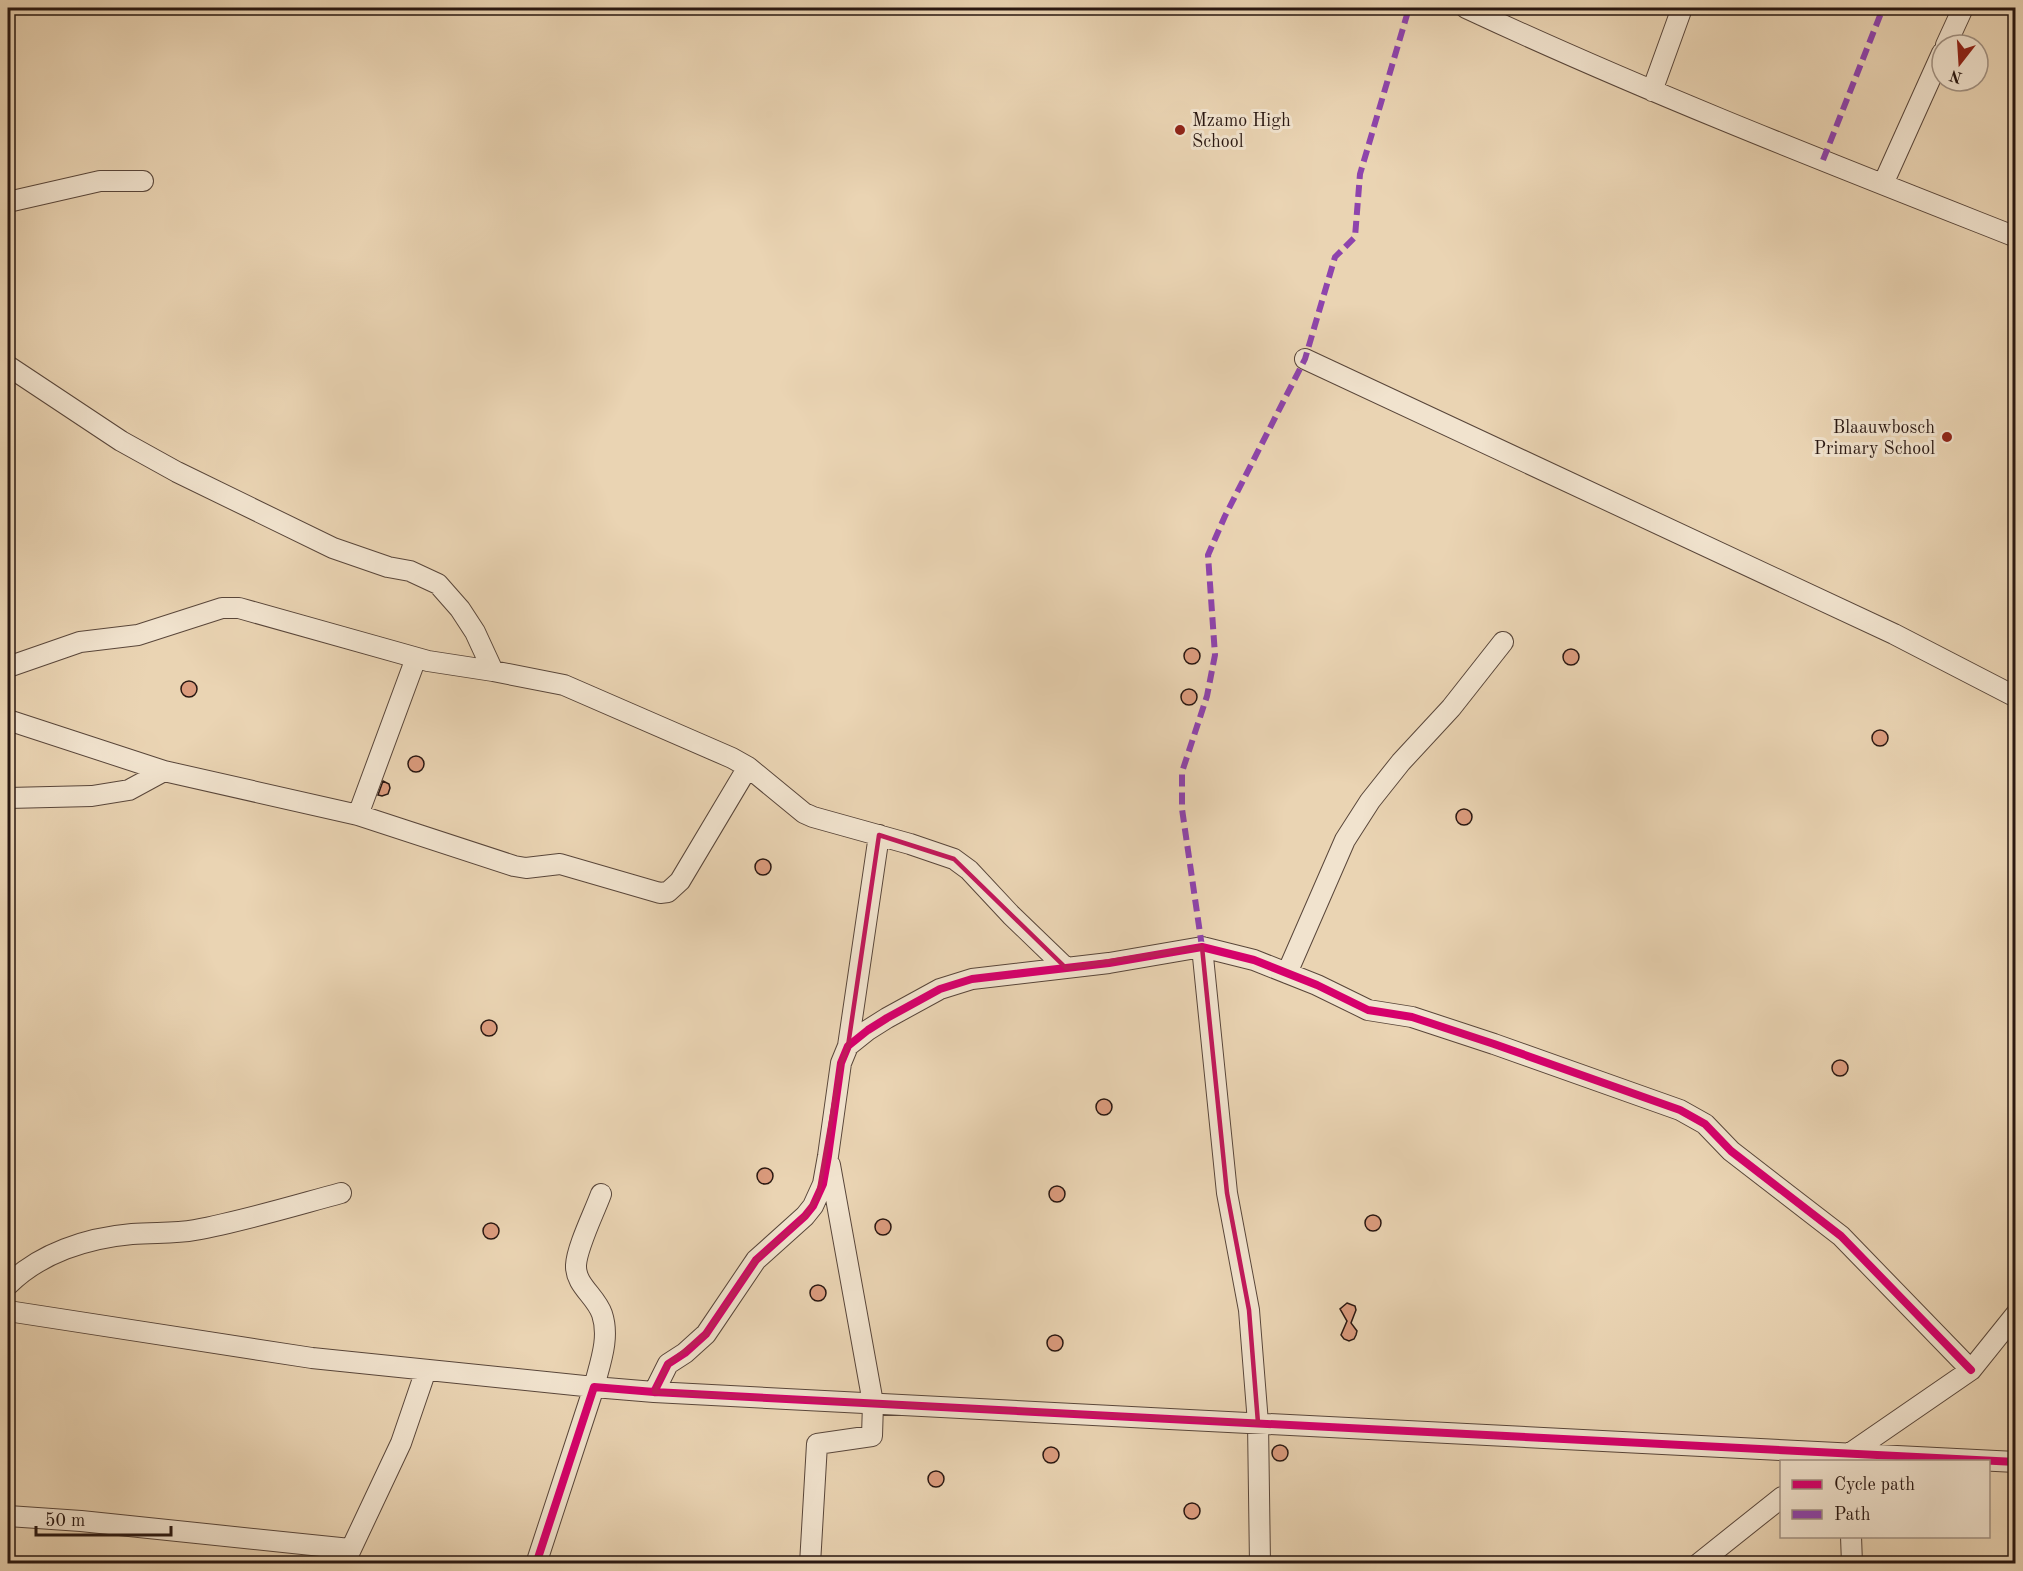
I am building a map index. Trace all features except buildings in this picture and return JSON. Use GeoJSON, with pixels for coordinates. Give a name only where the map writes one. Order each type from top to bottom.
{"type":"FeatureCollection","features":[{"type":"Feature","properties":{"kind":"street"},"geometry":{"type":"LineString","coordinates":[[1466,8],[1652,91],[2016,237]]}},
{"type":"Feature","properties":{"kind":"street"},"geometry":{"type":"LineString","coordinates":[[1652,91],[1682,8]]}},
{"type":"Feature","properties":{"kind":"street"},"geometry":{"type":"LineString","coordinates":[[1952,33],[1963,8]]}},
{"type":"Feature","properties":{"kind":"street"},"geometry":{"type":"LineString","coordinates":[[1882,184],[1930,79]]}},
{"type":"Feature","properties":{"kind":"street"},"geometry":{"type":"LineString","coordinates":[[8,201],[100,181],[143,181]]}},
{"type":"Feature","properties":{"kind":"street"},"geometry":{"type":"LineString","coordinates":[[1305,359],[1894,634],[2016,697]]}},
{"type":"Feature","properties":{"kind":"street"},"geometry":{"type":"LineString","coordinates":[[8,366],[121,441],[177,472],[333,548],[388,567],[410,571],[438,584],[465,617],[493,671]]}},
{"type":"Feature","properties":{"kind":"street"},"geometry":{"type":"LineString","coordinates":[[8,667],[80,642],[138,635],[222,608],[239,608],[417,658],[564,685],[732,758],[748,767],[804,813],[946,856],[962,864],[1066,968]]}},
{"type":"Feature","properties":{"kind":"street"},"geometry":{"type":"LineString","coordinates":[[1287,973],[1345,840],[1370,801],[1401,762],[1451,708],[1503,642]]}},
{"type":"Feature","properties":{"kind":"street"},"geometry":{"type":"LineString","coordinates":[[358,815],[417,658]]}},
{"type":"Feature","properties":{"kind":"street"},"geometry":{"type":"LineString","coordinates":[[8,720],[164,771],[358,815],[514,866],[526,868],[560,864],[660,893],[668,891],[680,881],[748,767]]}},
{"type":"Feature","properties":{"kind":"street"},"geometry":{"type":"LineString","coordinates":[[8,798],[92,796],[129,790],[164,771]]}},
{"type":"Feature","properties":{"kind":"street"},"geometry":{"type":"LineString","coordinates":[[654,1392],[668,1364],[685,1353],[706,1334],[756,1260],[806,1216],[823,1184],[841,1063],[848,1046],[879,835]]}},
{"type":"Feature","properties":{"kind":"street"},"geometry":{"type":"LineString","coordinates":[[1202,947],[1227,1193],[1249,1310],[1258,1423],[1260,1563]]}},
{"type":"Feature","properties":{"kind":"street"},"geometry":{"type":"LineString","coordinates":[[848,1046],[868,1030],[940,989],[972,979],[1132,959],[1202,947],[1254,960],[1368,1010],[1412,1017],[1693,1116],[1705,1124],[1731,1151],[1841,1236],[1971,1370]]}},
{"type":"Feature","properties":{"kind":"street"},"geometry":{"type":"LineString","coordinates":[[810,1563],[817,1444],[872,1436],[873,1403],[828,1156]]}},
{"type":"Feature","properties":{"kind":"street"},"geometry":{"type":"LineString","coordinates":[[8,1285],[16,1277],[50,1255],[83,1242],[131,1234],[192,1231],[341,1193]]}},
{"type":"Feature","properties":{"kind":"street"},"geometry":{"type":"LineString","coordinates":[[536,1563],[594,1387],[605,1346],[602,1312],[578,1278],[576,1265],[579,1251],[601,1194]]}},
{"type":"Feature","properties":{"kind":"street"},"geometry":{"type":"LineString","coordinates":[[8,1311],[312,1358],[654,1392],[1258,1423],[1845,1459],[1902,1460]]}},
{"type":"Feature","properties":{"kind":"street"},"geometry":{"type":"LineString","coordinates":[[1845,1459],[1971,1370],[2016,1314]]}},
{"type":"Feature","properties":{"kind":"street"},"geometry":{"type":"LineString","coordinates":[[8,1516],[81,1521],[347,1556],[401,1443],[426,1370]]}},
{"type":"Feature","properties":{"kind":"street"},"geometry":{"type":"LineString","coordinates":[[1990,1462],[2016,1462]]}},
{"type":"Feature","properties":{"kind":"street"},"geometry":{"type":"LineString","coordinates":[[1698,1563],[1780,1499]]}},
{"type":"Feature","properties":{"kind":"street"},"geometry":{"type":"LineString","coordinates":[[1851,1538],[1852,1563]]}},
{"type":"Feature","properties":{"kind":"highlighted area"},"geometry":{"type":"Polygon","coordinates":[[[879,835],[954,859],[1066,968],[1202,947],[1227,1193],[1249,1310],[1258,1423],[654,1392],[668,1364],[706,1334],[756,1260],[805,1216],[818,1196],[841,1063],[848,1046],[879,835]]]}},
{"type":"Feature","properties":{"kind":"marked path"},"geometry":{"type":"LineString","coordinates":[[1202,947],[1182,809],[1182,772],[1207,696],[1215,655],[1208,555],[1225,516],[1305,359],[1335,257],[1355,237],[1360,174],[1409,8]]}},
{"type":"Feature","properties":{"kind":"marked path"},"geometry":{"type":"LineString","coordinates":[[1823,160],[1883,8]]}},
{"type":"Feature","properties":{"kind":"cycle path"},"geometry":{"type":"LineString","coordinates":[[654,1392],[668,1364],[685,1353],[706,1334],[756,1260],[813,1206],[823,1184],[841,1063],[848,1046],[887,1018],[940,989],[972,979],[1109,963],[1202,947],[1254,960],[1317,985],[1368,1010],[1412,1017],[1680,1110],[1705,1124],[1731,1151],[1841,1236],[1971,1370]]}},
{"type":"Feature","properties":{"kind":"cycle path"},"geometry":{"type":"LineString","coordinates":[[536,1564],[594,1387],[654,1392],[1976,1460]]}},
{"type":"Feature","properties":{"kind":"cycle path"},"geometry":{"type":"LineString","coordinates":[[1990,1461],[2016,1462]]}},
{"type":"Feature","properties":{"kind":"place","name":"Mzamo High School"},"geometry":{"type":"Point","coordinates":[1180,130]}},
{"type":"Feature","properties":{"kind":"place","name":"Blaauwbosch Primary School"},"geometry":{"type":"Point","coordinates":[1947,437]}}]}
